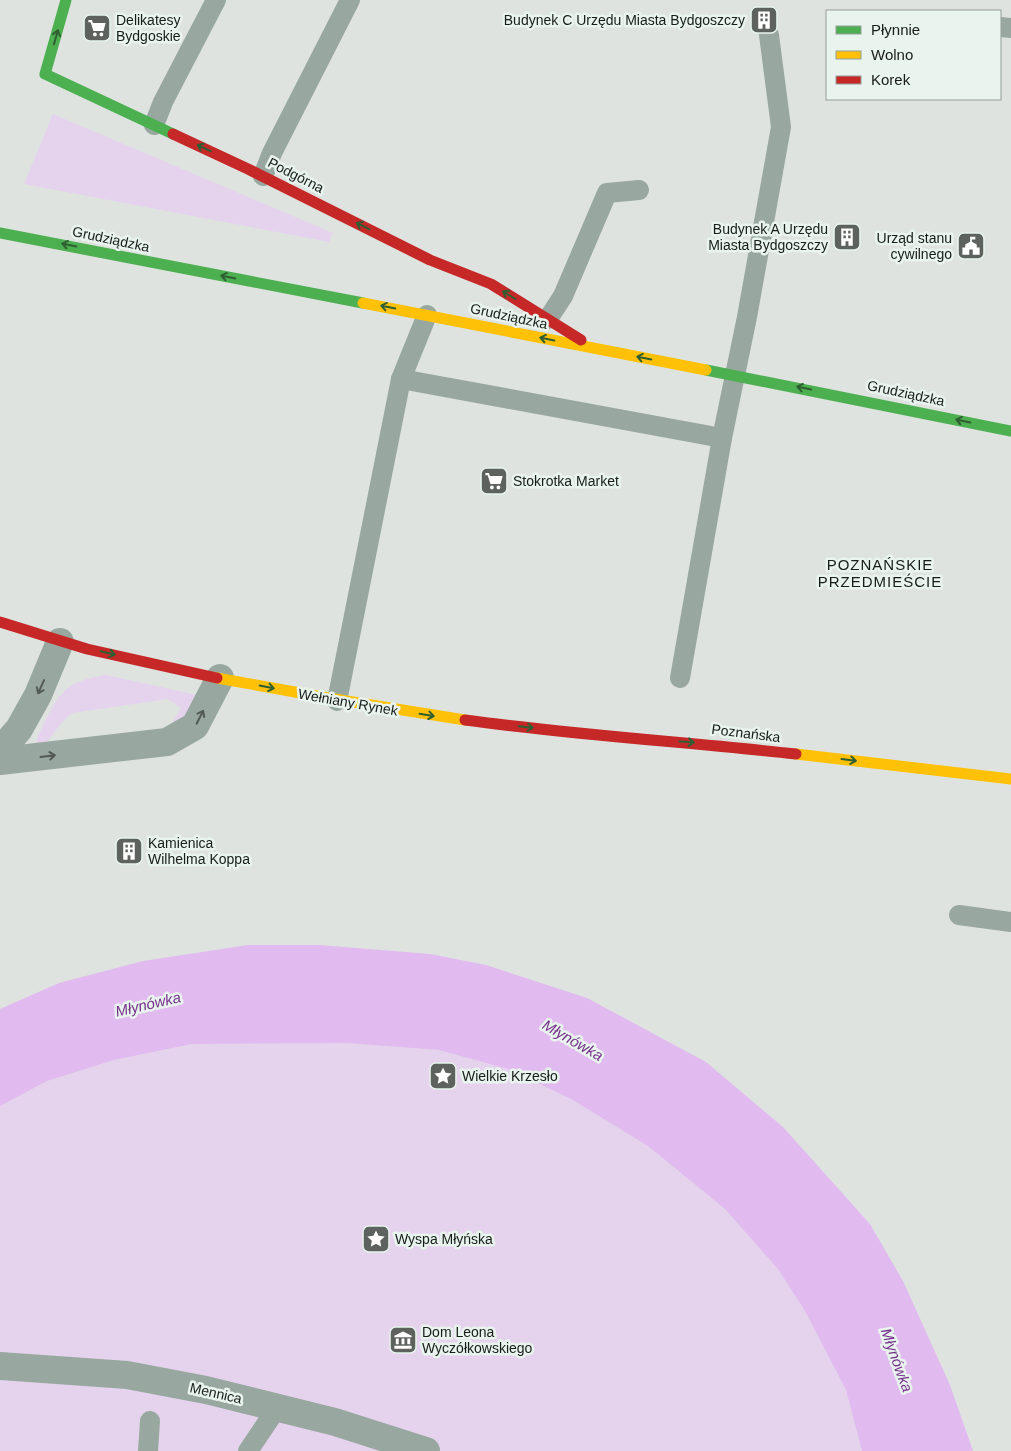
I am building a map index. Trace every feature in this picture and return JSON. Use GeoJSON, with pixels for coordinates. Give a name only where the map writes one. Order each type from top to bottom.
{"type":"FeatureCollection","features":[{"type":"Feature","properties":{"kind":"main road","name":"Podgórna"},"geometry":{"type":"LineString","coordinates":[[66,0],[45,74],[263,176],[430,260],[491,284],[595,349]]}},
{"type":"Feature","properties":{"kind":"main road","name":"Grudziądzka"},"geometry":{"type":"LineString","coordinates":[[0,232],[595,349],[876,402],[1011,431]]}},
{"type":"Feature","properties":{"kind":"main road","name":"Wełniany Rynek"},"geometry":{"type":"LineString","coordinates":[[0,622],[60,642],[220,678],[337,701],[477,723]]}},
{"type":"Feature","properties":{"kind":"main road","name":"Poznańska"},"geometry":{"type":"LineString","coordinates":[[477,723],[698,743],[1011,779]]}},
{"type":"Feature","properties":{"kind":"street"},"geometry":{"type":"LineString","coordinates":[[0,751],[19,729],[33,703],[60,642]]}},
{"type":"Feature","properties":{"kind":"street"},"geometry":{"type":"LineString","coordinates":[[0,761],[168,742],[195,726],[220,678]]}},
{"type":"Feature","properties":{"kind":"street","name":"Mennica"},"geometry":{"type":"LineString","coordinates":[[0,1366],[127,1375],[206,1390],[335,1422],[426,1451]]}},
{"type":"Feature","properties":{"kind":"lane"},"geometry":{"type":"LineString","coordinates":[[154,124],[163,102],[216,0]]}},
{"type":"Feature","properties":{"kind":"lane"},"geometry":{"type":"LineString","coordinates":[[263,176],[272,153],[350,0]]}},
{"type":"Feature","properties":{"kind":"lane"},"geometry":{"type":"LineString","coordinates":[[680,678],[722,438],[749,308],[781,127],[770,35]]}},
{"type":"Feature","properties":{"kind":"lane"},"geometry":{"type":"LineString","coordinates":[[548,319],[563,296],[607,193],[639,190]]}},
{"type":"Feature","properties":{"kind":"lane"},"geometry":{"type":"LineString","coordinates":[[337,701],[401,379],[427,315]]}},
{"type":"Feature","properties":{"kind":"lane"},"geometry":{"type":"LineString","coordinates":[[401,379],[722,438]]}},
{"type":"Feature","properties":{"kind":"lane"},"geometry":{"type":"LineString","coordinates":[[959,915],[1011,922]]}},
{"type":"Feature","properties":{"kind":"lane"},"geometry":{"type":"LineString","coordinates":[[248,1451],[277,1408]]}},
{"type":"Feature","properties":{"kind":"lane"},"geometry":{"type":"LineString","coordinates":[[148,1451],[150,1421]]}},
{"type":"Feature","properties":{"kind":"shaded area"},"geometry":{"type":"Polygon","coordinates":[[[53,114],[333,233],[329,242],[24,184],[53,114]]]}},
{"type":"Feature","properties":{"kind":"shaded area"},"geometry":{"type":"Polygon","coordinates":[[[106,675],[197,695],[185,721],[172,724],[181,708],[168,699],[72,713],[46,743],[39,745],[37,743],[40,732],[50,710],[62,694],[68,688],[84,680],[106,675]]]}},
{"type":"Feature","properties":{"kind":"shaded area","name":"Wyspa Młyńska"},"geometry":{"type":"Polygon","coordinates":[[[265,1042],[346,1043],[439,1050],[508,1069],[571,1099],[648,1146],[725,1209],[778,1269],[805,1311],[846,1390],[862,1451],[0,1451],[0,1106],[47,1081],[114,1060],[192,1044],[265,1042]]]}},
{"type":"Feature","properties":{"kind":"water","name":"Młynówka"},"geometry":{"type":"Polygon","coordinates":[[[248,945],[319,945],[430,954],[486,965],[587,998],[706,1062],[783,1127],[870,1224],[903,1281],[950,1385],[973,1451],[862,1451],[846,1390],[805,1311],[778,1269],[725,1209],[648,1146],[571,1099],[508,1069],[439,1050],[346,1043],[192,1044],[114,1060],[47,1081],[0,1106],[0,1009],[59,983],[143,961],[248,945]]]}},
{"type":"Feature","properties":{"kind":"traffic: fast"},"geometry":{"type":"LineString","coordinates":[[66,0],[45,74],[173,134]]}},
{"type":"Feature","properties":{"kind":"traffic: fast"},"geometry":{"type":"LineString","coordinates":[[0,233],[363,303]]}},
{"type":"Feature","properties":{"kind":"traffic: fast"},"geometry":{"type":"LineString","coordinates":[[706,370],[1011,431]]}},
{"type":"Feature","properties":{"kind":"traffic: slow"},"geometry":{"type":"LineString","coordinates":[[363,303],[706,370]]}},
{"type":"Feature","properties":{"kind":"traffic: slow"},"geometry":{"type":"LineString","coordinates":[[217,678],[465,720]]}},
{"type":"Feature","properties":{"kind":"traffic: slow"},"geometry":{"type":"LineString","coordinates":[[796,754],[1011,779]]}},
{"type":"Feature","properties":{"kind":"traffic: jam"},"geometry":{"type":"LineString","coordinates":[[173,134],[248,169],[430,260],[491,284],[581,340]]}},
{"type":"Feature","properties":{"kind":"traffic: jam"},"geometry":{"type":"LineString","coordinates":[[0,622],[87,649],[217,678]]}},
{"type":"Feature","properties":{"kind":"traffic: jam"},"geometry":{"type":"LineString","coordinates":[[465,720],[796,754]]}},
{"type":"Feature","properties":{"kind":"place","name":"Budynek C Urzędu Miasta Bydgoszczy"},"geometry":{"type":"Point","coordinates":[764,20]}},
{"type":"Feature","properties":{"kind":"place","name":"Delikatesy Bydgoskie"},"geometry":{"type":"Point","coordinates":[97,28]}},
{"type":"Feature","properties":{"kind":"place","name":"Budynek A Urzędu Miasta Bydgoszczy"},"geometry":{"type":"Point","coordinates":[847,237]}},
{"type":"Feature","properties":{"kind":"place","name":"Urząd stanu cywilnego"},"geometry":{"type":"Point","coordinates":[971,246]}},
{"type":"Feature","properties":{"kind":"place","name":"Stokrotka Market"},"geometry":{"type":"Point","coordinates":[494,481]}},
{"type":"Feature","properties":{"kind":"place","name":"Kamienica Wilhelma Koppa"},"geometry":{"type":"Point","coordinates":[129,851]}},
{"type":"Feature","properties":{"kind":"place","name":"Wielkie Krzesło"},"geometry":{"type":"Point","coordinates":[443,1076]}},
{"type":"Feature","properties":{"kind":"place","name":"Wyspa Młyńska"},"geometry":{"type":"Point","coordinates":[376,1239]}},
{"type":"Feature","properties":{"kind":"place","name":"Dom Leona Wyczółkowskiego"},"geometry":{"type":"Point","coordinates":[403,1340]}},
{"type":"Feature","properties":{"kind":"district","name":"POZNAŃSKIE PRZEDMIEŚCIE"},"geometry":{"type":"Point","coordinates":[880,572]}}]}
